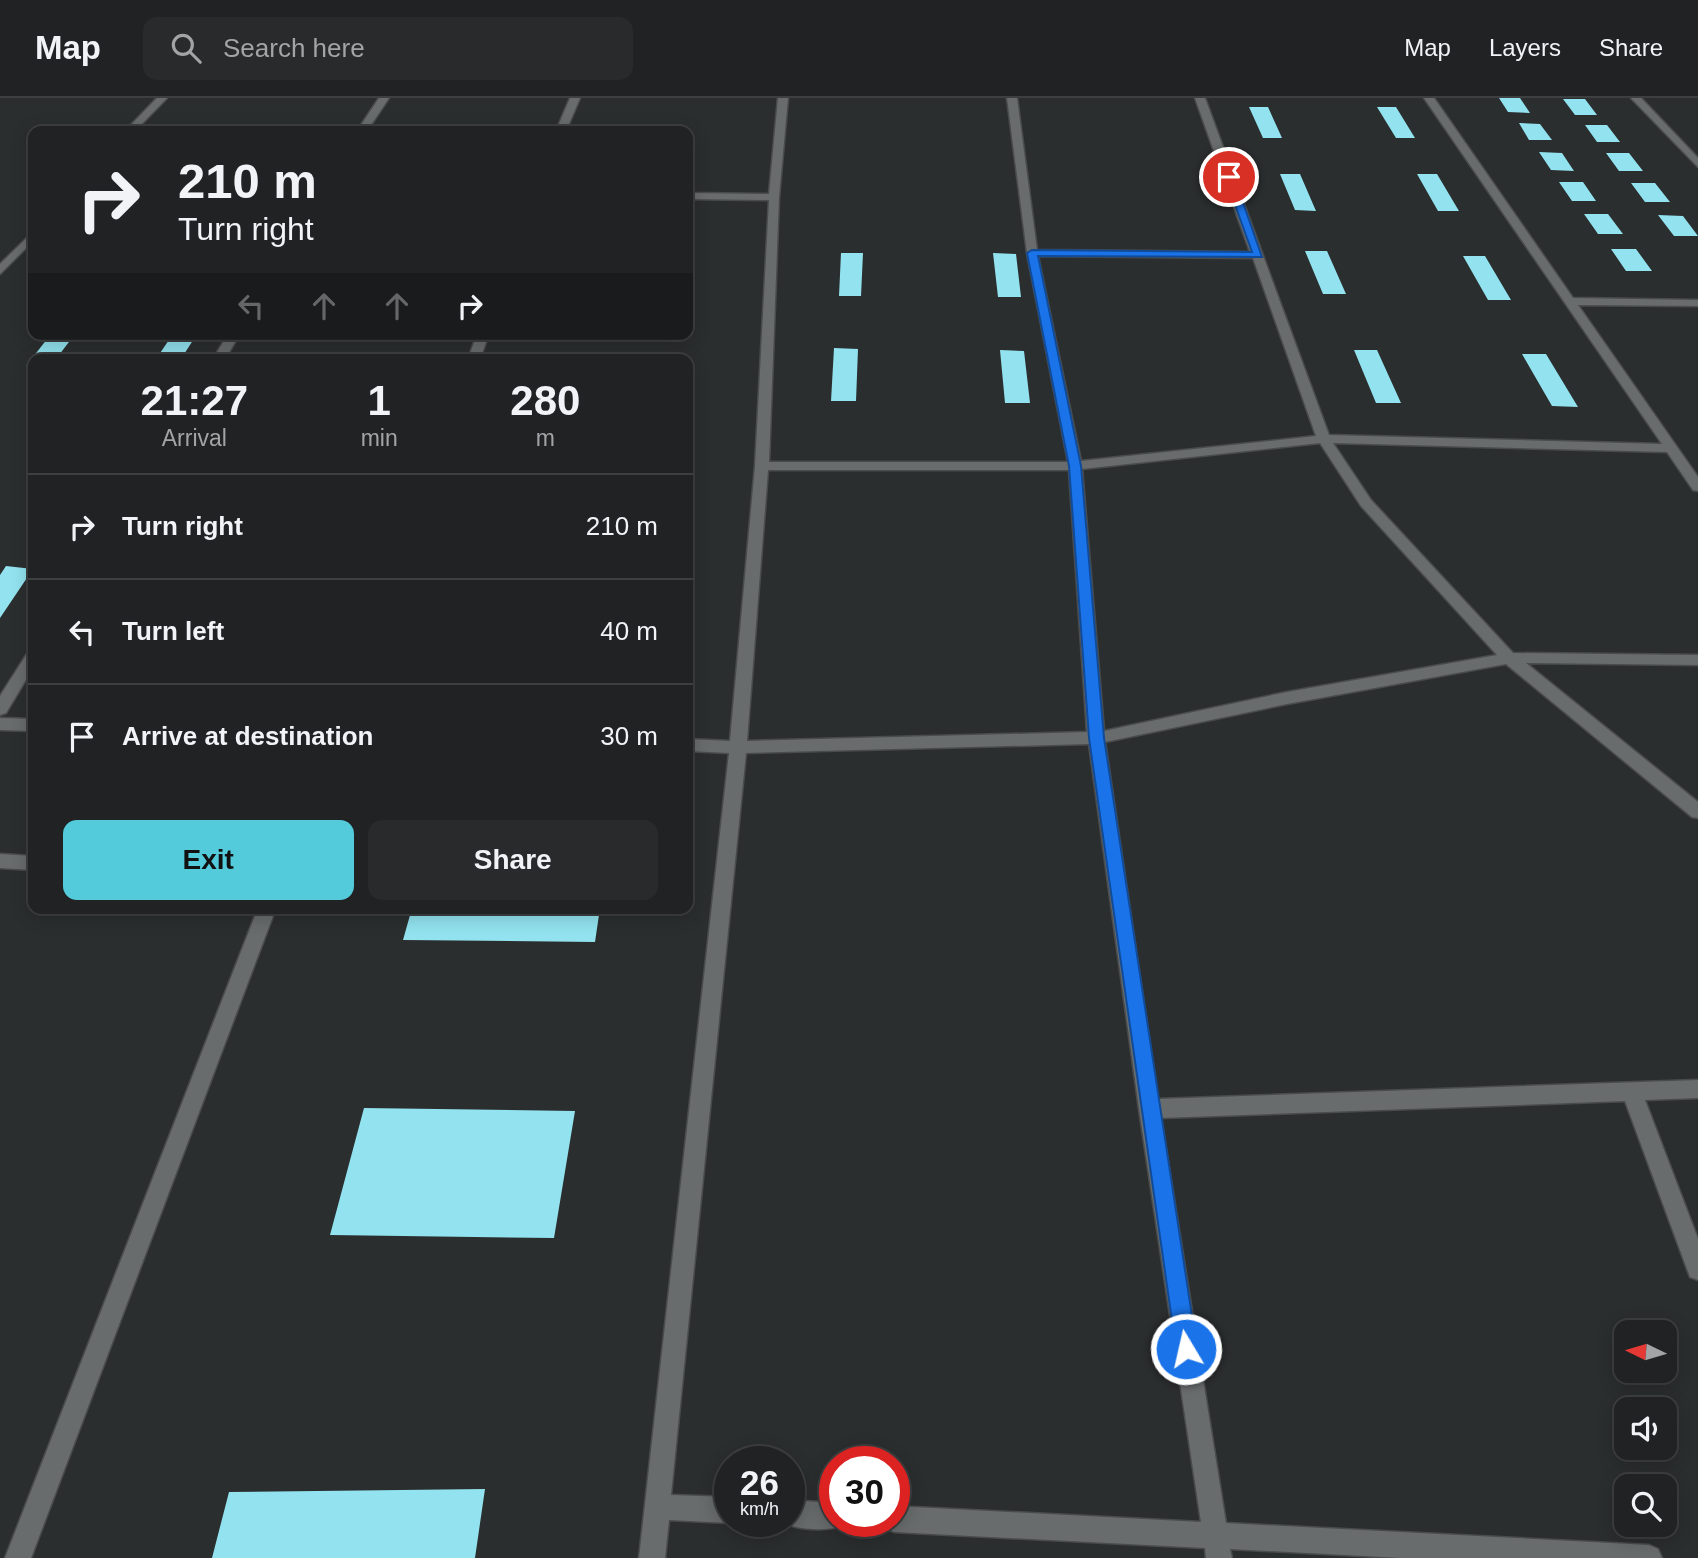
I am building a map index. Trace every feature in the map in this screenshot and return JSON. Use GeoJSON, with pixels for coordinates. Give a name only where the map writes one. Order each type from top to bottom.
{"type":"FeatureCollection","features":[{"type":"Feature","properties":{"kind":"street"},"geometry":{"type":"LineString","coordinates":[[136,126],[162,98]]}},
{"type":"Feature","properties":{"kind":"street"},"geometry":{"type":"LineString","coordinates":[[365,126],[384,98]]}},
{"type":"Feature","properties":{"kind":"street"},"geometry":{"type":"LineString","coordinates":[[563,126],[575,98]]}},
{"type":"Feature","properties":{"kind":"street"},"geometry":{"type":"LineString","coordinates":[[652,1558],[738,747],[762,466],[774,197],[783,98]]}},
{"type":"Feature","properties":{"kind":"street"},"geometry":{"type":"LineString","coordinates":[[1012,98],[1032,253],[1075,466],[1096,738],[1149,1109],[1217,1546]]}},
{"type":"Feature","properties":{"kind":"street"},"geometry":{"type":"LineString","coordinates":[[1200,98],[1324,439],[1366,503],[1509,658],[1698,812]]}},
{"type":"Feature","properties":{"kind":"street"},"geometry":{"type":"LineString","coordinates":[[1429,98],[1698,487]]}},
{"type":"Feature","properties":{"kind":"street"},"geometry":{"type":"LineString","coordinates":[[1636,98],[1698,164]]}},
{"type":"Feature","properties":{"kind":"street"},"geometry":{"type":"LineString","coordinates":[[693,196],[774,197]]}},
{"type":"Feature","properties":{"kind":"street"},"geometry":{"type":"LineString","coordinates":[[0,271],[28,240]]}},
{"type":"Feature","properties":{"kind":"street"},"geometry":{"type":"LineString","coordinates":[[1032,253],[1259,255]]}},
{"type":"Feature","properties":{"kind":"street"},"geometry":{"type":"LineString","coordinates":[[1570,301],[1698,303]]}},
{"type":"Feature","properties":{"kind":"street"},"geometry":{"type":"LineString","coordinates":[[762,466],[1075,466],[1324,439],[1671,448]]}},
{"type":"Feature","properties":{"kind":"street"},"geometry":{"type":"LineString","coordinates":[[693,745],[738,747],[1096,738],[1287,698],[1509,658],[1698,660]]}},
{"type":"Feature","properties":{"kind":"street"},"geometry":{"type":"LineString","coordinates":[[0,709],[28,664]]}},
{"type":"Feature","properties":{"kind":"street"},"geometry":{"type":"LineString","coordinates":[[0,724],[28,725]]}},
{"type":"Feature","properties":{"kind":"street"},"geometry":{"type":"LineString","coordinates":[[0,861],[28,863]]}},
{"type":"Feature","properties":{"kind":"street"},"geometry":{"type":"LineString","coordinates":[[18,1558],[265,914]]}},
{"type":"Feature","properties":{"kind":"street"},"geometry":{"type":"LineString","coordinates":[[1149,1109],[1698,1089]]}},
{"type":"Feature","properties":{"kind":"street"},"geometry":{"type":"LineString","coordinates":[[1632,1093],[1698,1269]]}},
{"type":"Feature","properties":{"kind":"street"},"geometry":{"type":"LineString","coordinates":[[658,1507],[714,1509]]}},
{"type":"Feature","properties":{"kind":"street"},"geometry":{"type":"LineString","coordinates":[[910,1520],[1217,1546],[1649,1558]]}},
{"type":"Feature","properties":{"kind":"building"},"geometry":{"type":"Polygon","coordinates":[[[1499,98],[1520,98],[1530,113],[1508,112],[1499,98]]]}},
{"type":"Feature","properties":{"kind":"building"},"geometry":{"type":"Polygon","coordinates":[[[1563,99],[1585,99],[1597,115],[1575,115],[1563,99]]]}},
{"type":"Feature","properties":{"kind":"building"},"geometry":{"type":"Polygon","coordinates":[[[1249,107],[1268,107],[1282,138],[1263,138],[1249,107]]]}},
{"type":"Feature","properties":{"kind":"building"},"geometry":{"type":"Polygon","coordinates":[[[1377,107],[1396,107],[1415,138],[1396,138],[1377,107]]]}},
{"type":"Feature","properties":{"kind":"building"},"geometry":{"type":"Polygon","coordinates":[[[1519,123],[1540,124],[1552,140],[1529,140],[1519,123]]]}},
{"type":"Feature","properties":{"kind":"building"},"geometry":{"type":"Polygon","coordinates":[[[1585,125],[1607,125],[1620,142],[1597,142],[1585,125]]]}},
{"type":"Feature","properties":{"kind":"building"},"geometry":{"type":"Polygon","coordinates":[[[1539,152],[1562,153],[1574,171],[1551,170],[1539,152]]]}},
{"type":"Feature","properties":{"kind":"building"},"geometry":{"type":"Polygon","coordinates":[[[1606,153],[1629,153],[1643,171],[1619,171],[1606,153]]]}},
{"type":"Feature","properties":{"kind":"building"},"geometry":{"type":"Polygon","coordinates":[[[1280,174],[1300,174],[1316,211],[1295,210],[1280,174]]]}},
{"type":"Feature","properties":{"kind":"building"},"geometry":{"type":"Polygon","coordinates":[[[1417,174],[1437,174],[1459,211],[1438,211],[1417,174]]]}},
{"type":"Feature","properties":{"kind":"building"},"geometry":{"type":"Polygon","coordinates":[[[1559,182],[1583,182],[1596,201],[1572,201],[1559,182]]]}},
{"type":"Feature","properties":{"kind":"building"},"geometry":{"type":"Polygon","coordinates":[[[1631,183],[1655,183],[1670,202],[1645,202],[1631,183]]]}},
{"type":"Feature","properties":{"kind":"building"},"geometry":{"type":"Polygon","coordinates":[[[1584,214],[1608,214],[1623,234],[1598,234],[1584,214]]]}},
{"type":"Feature","properties":{"kind":"building"},"geometry":{"type":"Polygon","coordinates":[[[1658,215],[1683,216],[1698,236],[1674,236],[1658,215]]]}},
{"type":"Feature","properties":{"kind":"building"},"geometry":{"type":"Polygon","coordinates":[[[1611,249],[1636,249],[1652,271],[1626,271],[1611,249]]]}},
{"type":"Feature","properties":{"kind":"building"},"geometry":{"type":"Polygon","coordinates":[[[1305,251],[1327,251],[1346,294],[1323,294],[1305,251]]]}},
{"type":"Feature","properties":{"kind":"building"},"geometry":{"type":"Polygon","coordinates":[[[841,253],[863,253],[861,296],[839,296],[841,253]]]}},
{"type":"Feature","properties":{"kind":"building"},"geometry":{"type":"Polygon","coordinates":[[[993,253],[1016,254],[1021,297],[998,297],[993,253]]]}},
{"type":"Feature","properties":{"kind":"building"},"geometry":{"type":"Polygon","coordinates":[[[1463,256],[1485,256],[1511,300],[1488,300],[1463,256]]]}},
{"type":"Feature","properties":{"kind":"building"},"geometry":{"type":"Polygon","coordinates":[[[46,340],[70,340],[60,354],[35,354],[46,340]]]}},
{"type":"Feature","properties":{"kind":"building"},"geometry":{"type":"Polygon","coordinates":[[[169,340],[193,340],[184,354],[159,354],[169,340]]]}},
{"type":"Feature","properties":{"kind":"building"},"geometry":{"type":"Polygon","coordinates":[[[834,348],[858,349],[856,401],[831,401],[834,348]]]}},
{"type":"Feature","properties":{"kind":"building"},"geometry":{"type":"Polygon","coordinates":[[[1000,350],[1024,351],[1030,403],[1005,403],[1000,350]]]}},
{"type":"Feature","properties":{"kind":"building"},"geometry":{"type":"Polygon","coordinates":[[[1354,350],[1377,350],[1401,403],[1376,403],[1354,350]]]}},
{"type":"Feature","properties":{"kind":"building"},"geometry":{"type":"Polygon","coordinates":[[[1522,354],[1546,354],[1578,407],[1552,406],[1522,354]]]}},
{"type":"Feature","properties":{"kind":"building"},"geometry":{"type":"Polygon","coordinates":[[[6,566],[28,568],[28,576],[0,618],[0,575],[6,566]]]}},
{"type":"Feature","properties":{"kind":"building"},"geometry":{"type":"Polygon","coordinates":[[[410,914],[599,914],[595,942],[403,940],[410,914]]]}},
{"type":"Feature","properties":{"kind":"building"},"geometry":{"type":"Polygon","coordinates":[[[364,1108],[575,1111],[554,1238],[330,1235],[364,1108]]]}},
{"type":"Feature","properties":{"kind":"building"},"geometry":{"type":"Polygon","coordinates":[[[485,1489],[475,1558],[212,1558],[229,1492],[485,1489]]]}},
{"type":"Feature","properties":{"kind":"route"},"geometry":{"type":"LineString","coordinates":[[1186,1349],[1096,738],[1075,466],[1032,253],[1259,255],[1229,177]]}}]}
